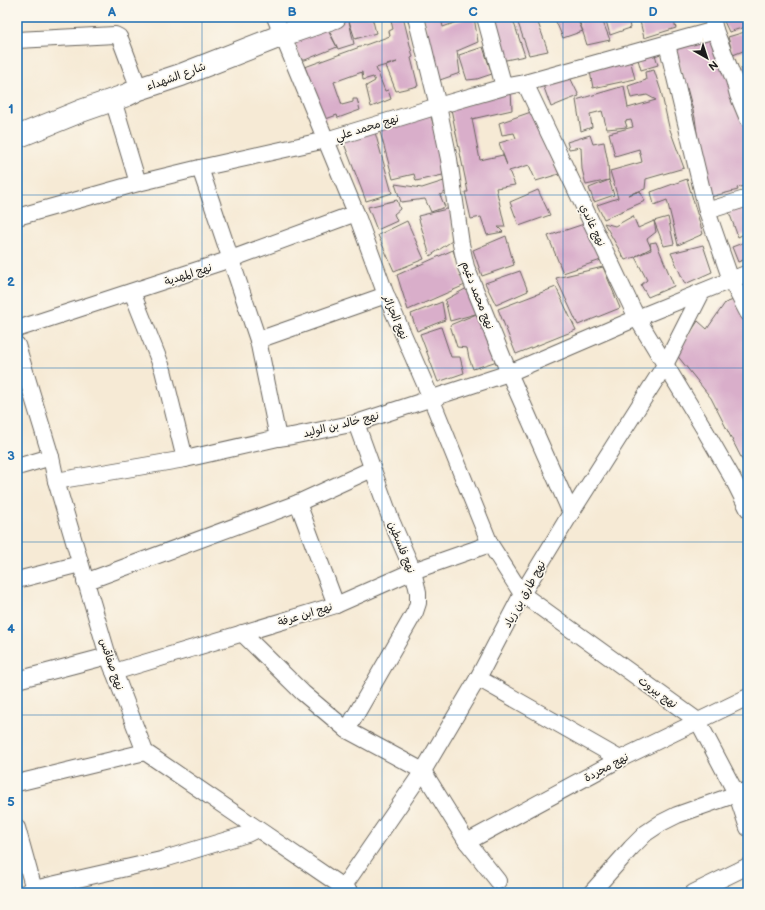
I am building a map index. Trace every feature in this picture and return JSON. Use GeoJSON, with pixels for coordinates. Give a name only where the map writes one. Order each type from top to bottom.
{"type":"FeatureCollection","features":[{"type":"Feature","properties":{"kind":"main road","name":"شارع الشهداء"},"geometry":{"type":"LineString","coordinates":[[17,137],[139,89],[181,75],[279,26],[335,17]]}},
{"type":"Feature","properties":{"kind":"street","name":"نهج محمد دغيم"},"geometry":{"type":"LineString","coordinates":[[416,17],[438,106],[449,159],[461,244],[466,267],[509,373],[571,513]]}},
{"type":"Feature","properties":{"kind":"street"},"geometry":{"type":"LineString","coordinates":[[485,17],[504,87]]}},
{"type":"Feature","properties":{"kind":"street","name":"نهج محمد علي"},"geometry":{"type":"LineString","coordinates":[[17,217],[200,168],[326,140],[504,87],[667,44],[714,24]]}},
{"type":"Feature","properties":{"kind":"street"},"geometry":{"type":"LineString","coordinates":[[714,24],[734,80],[743,93],[748,119]]}},
{"type":"Feature","properties":{"kind":"street","name":"نهج الجزائر"},"geometry":{"type":"LineString","coordinates":[[279,26],[356,213],[386,295],[431,398],[490,544],[522,594]]}},
{"type":"Feature","properties":{"kind":"street"},"geometry":{"type":"LineString","coordinates":[[17,40],[115,35],[119,37],[121,41],[139,89]]}},
{"type":"Feature","properties":{"kind":"street"},"geometry":{"type":"LineString","coordinates":[[667,44],[706,211],[731,280],[748,313]]}},
{"type":"Feature","properties":{"kind":"street","name":"نهج غاندي"},"geometry":{"type":"LineString","coordinates":[[525,82],[636,318],[704,427],[748,509]]}},
{"type":"Feature","properties":{"kind":"street"},"geometry":{"type":"LineString","coordinates":[[113,100],[138,184]]}},
{"type":"Feature","properties":{"kind":"street"},"geometry":{"type":"LineString","coordinates":[[200,168],[232,259],[258,340],[278,438]]}},
{"type":"Feature","properties":{"kind":"street"},"geometry":{"type":"LineString","coordinates":[[706,211],[748,198]]}},
{"type":"Feature","properties":{"kind":"street","name":"نهج المهدية"},"geometry":{"type":"LineString","coordinates":[[17,329],[232,259],[356,213]]}},
{"type":"Feature","properties":{"kind":"street","name":"نهج خالد بن الوليد"},"geometry":{"type":"LineString","coordinates":[[56,481],[185,459],[356,422],[509,373],[636,318],[748,273]]}},
{"type":"Feature","properties":{"kind":"street"},"geometry":{"type":"LineString","coordinates":[[132,292],[162,370],[185,459]]}},
{"type":"Feature","properties":{"kind":"street","name":"نهج طارق بن زياد"},"geometry":{"type":"LineString","coordinates":[[344,891],[423,771],[478,678],[522,594],[571,513],[665,366],[702,292]]}},
{"type":"Feature","properties":{"kind":"street"},"geometry":{"type":"LineString","coordinates":[[258,340],[386,295]]}},
{"type":"Feature","properties":{"kind":"street","name":"نهج صفاقس"},"geometry":{"type":"LineString","coordinates":[[18,355],[51,457],[56,481],[108,656],[145,752]]}},
{"type":"Feature","properties":{"kind":"street","name":"نهج فلسطين"},"geometry":{"type":"LineString","coordinates":[[347,730],[415,612],[418,603],[418,592],[413,571],[390,520],[356,422]]}},
{"type":"Feature","properties":{"kind":"street"},"geometry":{"type":"LineString","coordinates":[[17,467],[51,457]]}},
{"type":"Feature","properties":{"kind":"street"},"geometry":{"type":"LineString","coordinates":[[86,582],[298,503],[372,469]]}},
{"type":"Feature","properties":{"kind":"street"},"geometry":{"type":"LineString","coordinates":[[298,503],[336,605]]}},
{"type":"Feature","properties":{"kind":"street","name":"نهج ابن عرفة"},"geometry":{"type":"LineString","coordinates":[[114,672],[336,605],[413,571],[490,544]]}},
{"type":"Feature","properties":{"kind":"street"},"geometry":{"type":"LineString","coordinates":[[17,580],[80,564]]}},
{"type":"Feature","properties":{"kind":"street","name":"نهج بيروت"},"geometry":{"type":"LineString","coordinates":[[522,594],[698,721],[742,792],[748,828]]}},
{"type":"Feature","properties":{"kind":"street"},"geometry":{"type":"LineString","coordinates":[[242,633],[303,693],[347,730],[423,771],[467,842],[498,881]]}},
{"type":"Feature","properties":{"kind":"street"},"geometry":{"type":"LineString","coordinates":[[17,680],[108,656]]}},
{"type":"Feature","properties":{"kind":"street"},"geometry":{"type":"LineString","coordinates":[[478,678],[620,759]]}},
{"type":"Feature","properties":{"kind":"street","name":"نهج مجردة"},"geometry":{"type":"LineString","coordinates":[[467,842],[620,759],[748,697]]}},
{"type":"Feature","properties":{"kind":"street"},"geometry":{"type":"LineString","coordinates":[[17,783],[145,752],[344,891]]}},
{"type":"Feature","properties":{"kind":"street"},"geometry":{"type":"LineString","coordinates":[[591,893],[646,833],[677,815],[742,792]]}},
{"type":"Feature","properties":{"kind":"street"},"geometry":{"type":"LineString","coordinates":[[17,828],[31,892],[161,860],[247,834],[257,829]]}},
{"type":"Feature","properties":{"kind":"street"},"geometry":{"type":"LineString","coordinates":[[693,893],[748,866]]}},
{"type":"Feature","properties":{"kind":"building"},"geometry":{"type":"Polygon","coordinates":[[[351,17],[372,17],[376,33],[355,39],[349,21],[354,44],[338,49],[326,24],[351,17]]]}},
{"type":"Feature","properties":{"kind":"building"},"geometry":{"type":"Polygon","coordinates":[[[390,17],[403,17],[413,57],[411,58],[418,86],[396,91],[386,66],[397,62],[376,68],[385,91],[388,90],[391,99],[371,107],[366,86],[375,81],[373,77],[363,80],[362,72],[334,82],[342,105],[353,102],[353,99],[357,99],[360,110],[338,118],[337,115],[323,120],[305,67],[390,36],[389,31],[393,29],[390,17]]]}},
{"type":"Feature","properties":{"kind":"building"},"geometry":{"type":"Polygon","coordinates":[[[424,17],[449,17],[449,20],[442,23],[443,27],[470,17],[474,17],[478,42],[457,51],[460,73],[437,81],[424,17]]]}},
{"type":"Feature","properties":{"kind":"building"},"geometry":{"type":"Polygon","coordinates":[[[504,17],[512,17],[525,56],[501,61],[491,22],[504,17]]]}},
{"type":"Feature","properties":{"kind":"building"},"geometry":{"type":"Polygon","coordinates":[[[516,17],[536,17],[548,51],[529,55],[516,17]]]}},
{"type":"Feature","properties":{"kind":"building"},"geometry":{"type":"Polygon","coordinates":[[[554,17],[576,17],[583,31],[563,38],[554,17]]]}},
{"type":"Feature","properties":{"kind":"building"},"geometry":{"type":"Polygon","coordinates":[[[578,17],[601,17],[610,40],[587,45],[578,17]]]}},
{"type":"Feature","properties":{"kind":"building"},"geometry":{"type":"Polygon","coordinates":[[[605,17],[628,17],[630,28],[610,35],[605,17]]]}},
{"type":"Feature","properties":{"kind":"building"},"geometry":{"type":"Polygon","coordinates":[[[639,17],[672,17],[676,28],[644,38],[639,17]]]}},
{"type":"Feature","properties":{"kind":"building"},"geometry":{"type":"Polygon","coordinates":[[[722,17],[741,17],[742,20],[748,18],[748,31],[743,22],[745,27],[729,32],[722,17]]]}},
{"type":"Feature","properties":{"kind":"building"},"geometry":{"type":"Polygon","coordinates":[[[325,25],[337,47],[305,60],[301,60],[293,39],[325,25]]]}},
{"type":"Feature","properties":{"kind":"building"},"geometry":{"type":"Polygon","coordinates":[[[748,31],[748,49],[733,55],[728,37],[748,31]]]}},
{"type":"Feature","properties":{"kind":"building"},"geometry":{"type":"Polygon","coordinates":[[[714,33],[748,130],[748,185],[737,188],[738,190],[710,197],[698,141],[695,118],[687,88],[685,89],[675,46],[714,33]]]}},
{"type":"Feature","properties":{"kind":"building"},"geometry":{"type":"Polygon","coordinates":[[[483,47],[492,74],[477,79],[467,80],[459,55],[483,47]]]}},
{"type":"Feature","properties":{"kind":"building"},"geometry":{"type":"Polygon","coordinates":[[[654,51],[658,65],[641,70],[637,56],[654,51]]]}},
{"type":"Feature","properties":{"kind":"building"},"geometry":{"type":"Polygon","coordinates":[[[630,59],[635,79],[593,88],[590,71],[630,59]]]}},
{"type":"Feature","properties":{"kind":"building"},"geometry":{"type":"Polygon","coordinates":[[[748,66],[748,83],[741,68],[748,66]]]}},
{"type":"Feature","properties":{"kind":"building"},"geometry":{"type":"Polygon","coordinates":[[[654,70],[661,91],[669,127],[684,168],[646,179],[645,189],[628,195],[640,191],[645,201],[604,219],[597,205],[618,198],[610,171],[642,162],[639,149],[615,156],[609,133],[633,127],[631,120],[625,121],[627,127],[607,129],[602,111],[590,114],[592,127],[581,131],[576,100],[624,86],[628,108],[656,100],[647,95],[631,98],[628,86],[646,80],[645,72],[654,70]]]}},
{"type":"Feature","properties":{"kind":"building"},"geometry":{"type":"Polygon","coordinates":[[[567,71],[579,96],[551,107],[543,85],[567,71]]]}},
{"type":"Feature","properties":{"kind":"building"},"geometry":{"type":"Polygon","coordinates":[[[511,91],[512,110],[472,119],[480,160],[503,155],[507,165],[499,143],[516,138],[514,133],[502,135],[499,123],[531,112],[559,174],[536,181],[529,165],[509,171],[515,185],[496,188],[505,227],[498,227],[503,232],[487,235],[481,217],[471,219],[465,192],[468,192],[451,109],[511,91]]]}},
{"type":"Feature","properties":{"kind":"building"},"geometry":{"type":"Polygon","coordinates":[[[430,113],[447,174],[416,181],[414,174],[393,179],[379,128],[430,113]]]}},
{"type":"Feature","properties":{"kind":"building"},"geometry":{"type":"Polygon","coordinates":[[[373,125],[392,193],[366,201],[343,141],[373,125]]]}},
{"type":"Feature","properties":{"kind":"building"},"geometry":{"type":"Polygon","coordinates":[[[590,135],[593,144],[604,142],[608,163],[609,180],[586,185],[582,169],[581,147],[569,149],[567,142],[590,135]]]}},
{"type":"Feature","properties":{"kind":"building"},"geometry":{"type":"Polygon","coordinates":[[[687,179],[703,234],[678,245],[667,200],[654,205],[651,192],[687,179]]]}},
{"type":"Feature","properties":{"kind":"building"},"geometry":{"type":"Polygon","coordinates":[[[447,180],[449,190],[440,195],[445,207],[431,212],[425,199],[401,202],[395,184],[422,188],[447,180]]]}},
{"type":"Feature","properties":{"kind":"building"},"geometry":{"type":"Polygon","coordinates":[[[609,180],[614,195],[594,202],[589,188],[609,180]]]}},
{"type":"Feature","properties":{"kind":"building"},"geometry":{"type":"Polygon","coordinates":[[[538,190],[550,215],[519,226],[510,202],[538,190]]]}},
{"type":"Feature","properties":{"kind":"building"},"geometry":{"type":"Polygon","coordinates":[[[397,200],[400,209],[394,214],[397,221],[377,230],[368,207],[397,200]]]}},
{"type":"Feature","properties":{"kind":"building"},"geometry":{"type":"Polygon","coordinates":[[[748,204],[748,232],[738,237],[729,212],[748,204]]]}},
{"type":"Feature","properties":{"kind":"building"},"geometry":{"type":"Polygon","coordinates":[[[451,208],[452,241],[430,256],[418,216],[451,208]]]}},
{"type":"Feature","properties":{"kind":"building"},"geometry":{"type":"Polygon","coordinates":[[[633,216],[638,228],[654,221],[656,232],[647,239],[651,247],[650,243],[656,242],[674,286],[648,297],[641,285],[647,280],[635,257],[625,260],[604,223],[615,226],[633,216]],[[651,248],[636,256],[651,250],[651,248]]]}},
{"type":"Feature","properties":{"kind":"building"},"geometry":{"type":"Polygon","coordinates":[[[668,217],[674,244],[664,246],[654,221],[668,217]]]}},
{"type":"Feature","properties":{"kind":"building"},"geometry":{"type":"Polygon","coordinates":[[[407,221],[424,259],[394,271],[378,235],[407,221]]]}},
{"type":"Feature","properties":{"kind":"building"},"geometry":{"type":"Polygon","coordinates":[[[584,224],[601,260],[563,273],[548,236],[584,224]]]}},
{"type":"Feature","properties":{"kind":"building"},"geometry":{"type":"Polygon","coordinates":[[[506,236],[514,265],[482,276],[473,250],[506,236]]]}},
{"type":"Feature","properties":{"kind":"building"},"geometry":{"type":"Polygon","coordinates":[[[748,241],[748,258],[738,262],[732,247],[748,241]]]}},
{"type":"Feature","properties":{"kind":"building"},"geometry":{"type":"Polygon","coordinates":[[[703,245],[712,272],[685,284],[671,253],[703,245]]]}},
{"type":"Feature","properties":{"kind":"building"},"geometry":{"type":"Polygon","coordinates":[[[453,250],[465,285],[408,310],[397,275],[453,250]]]}},
{"type":"Feature","properties":{"kind":"building"},"geometry":{"type":"Polygon","coordinates":[[[603,267],[620,308],[578,325],[556,278],[603,267]]]}},
{"type":"Feature","properties":{"kind":"building"},"geometry":{"type":"Polygon","coordinates":[[[520,271],[528,291],[496,305],[485,283],[520,271]]]}},
{"type":"Feature","properties":{"kind":"building"},"geometry":{"type":"Polygon","coordinates":[[[748,275],[748,292],[746,293],[740,279],[748,275]]]}},
{"type":"Feature","properties":{"kind":"building"},"geometry":{"type":"Polygon","coordinates":[[[556,287],[576,330],[516,354],[498,309],[556,287]]]}},
{"type":"Feature","properties":{"kind":"building"},"geometry":{"type":"Polygon","coordinates":[[[467,288],[479,313],[450,321],[445,300],[467,288]]]}},
{"type":"Feature","properties":{"kind":"building"},"geometry":{"type":"Polygon","coordinates":[[[739,298],[747,318],[745,321],[748,335],[748,471],[711,398],[676,354],[698,321],[707,329],[725,303],[739,298]]]}},
{"type":"Feature","properties":{"kind":"building"},"geometry":{"type":"Polygon","coordinates":[[[442,302],[445,320],[417,331],[411,314],[442,302]]]}},
{"type":"Feature","properties":{"kind":"building"},"geometry":{"type":"Polygon","coordinates":[[[479,313],[500,360],[473,369],[467,348],[457,347],[450,325],[479,313]]]}},
{"type":"Feature","properties":{"kind":"building"},"geometry":{"type":"Polygon","coordinates":[[[441,327],[451,357],[460,357],[464,373],[438,382],[420,334],[441,327]]]}}]}
